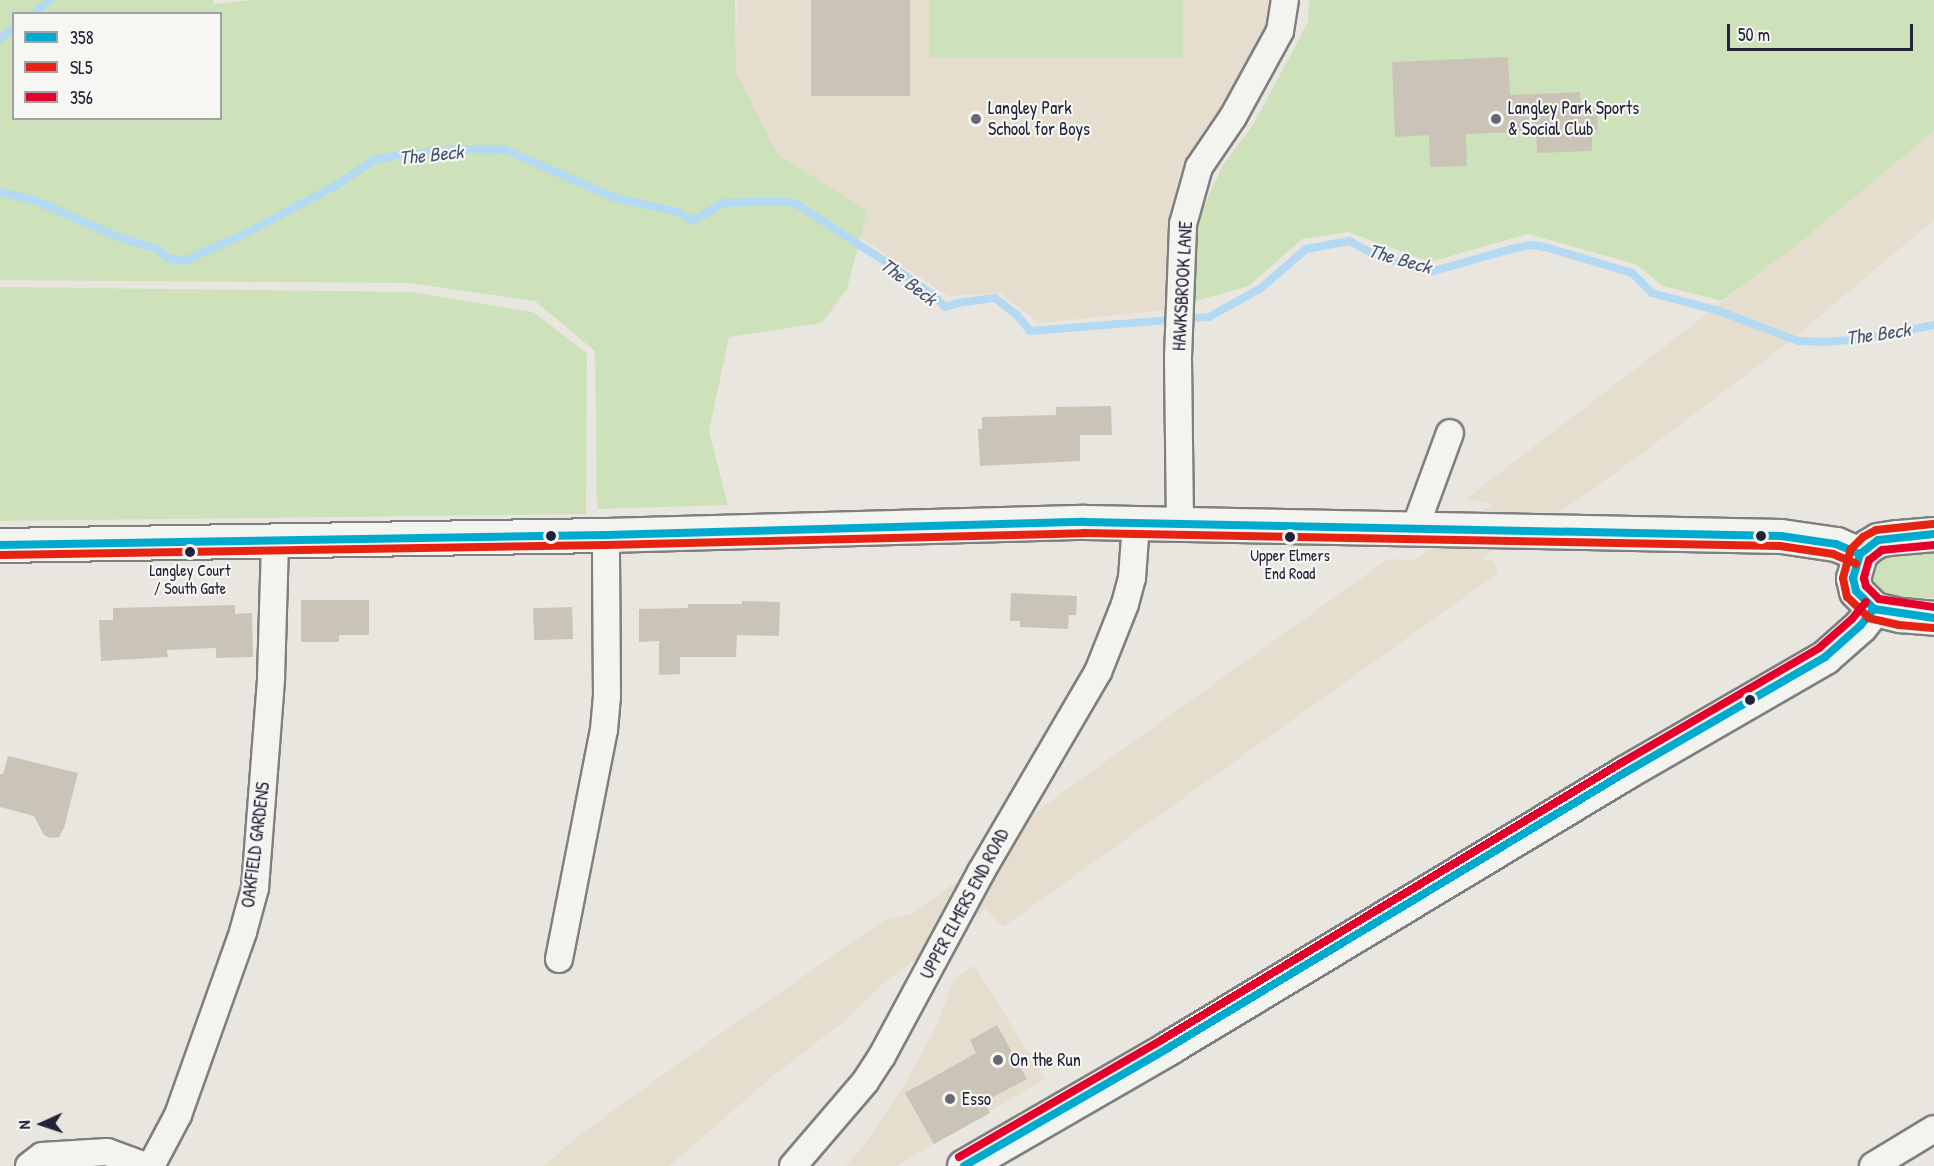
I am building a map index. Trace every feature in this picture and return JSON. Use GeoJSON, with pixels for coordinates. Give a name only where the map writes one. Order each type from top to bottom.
{"type":"FeatureCollection","features":[{"type":"Feature","properties":{"kind":"main road"},"geometry":{"type":"LineString","coordinates":[[0,546],[1136,523],[1781,536],[1836,544],[1860,554]]}},
{"type":"Feature","properties":{"kind":"main road"},"geometry":{"type":"LineString","coordinates":[[1934,534],[1878,540],[1860,554],[1854,568],[1856,591],[1874,609],[1901,615],[1934,618]]}},
{"type":"Feature","properties":{"kind":"main road"},"geometry":{"type":"LineString","coordinates":[[964,1166],[1168,1048],[1617,778],[1825,657],[1860,626],[1874,609]]}},
{"type":"Feature","properties":{"kind":"street","name":"HAWKSBROOK LANE"},"geometry":{"type":"LineString","coordinates":[[1180,524],[1178,357],[1183,224],[1199,167],[1233,117],[1280,31],[1285,0]]}},
{"type":"Feature","properties":{"kind":"street"},"geometry":{"type":"LineString","coordinates":[[1415,528],[1450,433]]}},
{"type":"Feature","properties":{"kind":"street","name":"UPPER ELMERS END ROAD"},"geometry":{"type":"LineString","coordinates":[[793,1166],[869,1076],[904,1018],[981,872],[1098,672],[1125,604],[1132,578],[1136,523]]}},
{"type":"Feature","properties":{"kind":"street"},"geometry":{"type":"LineString","coordinates":[[559,960],[604,730],[607,698],[606,535]]}},
{"type":"Feature","properties":{"kind":"street","name":"OAKFIELD GARDENS"},"geometry":{"type":"LineString","coordinates":[[151,1166],[182,1104],[243,932],[255,888],[271,678],[275,541]]}},
{"type":"Feature","properties":{"kind":"street"},"geometry":{"type":"LineString","coordinates":[[1873,1166],[1934,1129]]}},
{"type":"Feature","properties":{"kind":"street"},"geometry":{"type":"LineString","coordinates":[[29,1166],[42,1156],[107,1152],[145,1166]]}},
{"type":"Feature","properties":{"kind":"shaded area","name":"Langley Park School for Boys"},"geometry":{"type":"Polygon","coordinates":[[[737,0],[1277,0],[1270,28],[1171,223],[1166,310],[1039,323],[1000,293],[948,296],[794,193],[734,191],[737,0]]]}},
{"type":"Feature","properties":{"kind":"shaded area"},"geometry":{"type":"Polygon","coordinates":[[[1934,131],[1934,220],[1785,345],[1644,452],[1570,505],[1553,514],[1542,513],[1481,559],[1494,561],[1498,573],[1003,927],[986,909],[886,981],[847,1019],[773,1076],[669,1166],[544,1166],[578,1136],[714,1038],[885,920],[911,914],[1009,845],[1027,818],[1388,559],[1415,560],[1493,504],[1467,498],[1793,248],[1934,131]]]}},
{"type":"Feature","properties":{"kind":"shaded area"},"geometry":{"type":"Polygon","coordinates":[[[974,965],[1045,1079],[896,1166],[846,1166],[871,1136],[906,1082],[937,1025],[953,981],[974,965]]]}},
{"type":"Feature","properties":{"kind":"green space"},"geometry":{"type":"Polygon","coordinates":[[[0,0],[213,0],[213,4],[253,0],[735,0],[736,72],[777,154],[867,211],[847,289],[822,323],[729,337],[709,431],[728,505],[597,509],[595,351],[535,301],[409,283],[0,280],[0,0]]]}},
{"type":"Feature","properties":{"kind":"green space"},"geometry":{"type":"Polygon","coordinates":[[[930,0],[1183,0],[1183,58],[930,58],[930,0]]]}},
{"type":"Feature","properties":{"kind":"green space"},"geometry":{"type":"Polygon","coordinates":[[[1309,0],[1934,0],[1934,131],[1793,248],[1722,301],[1663,286],[1635,264],[1528,234],[1430,262],[1348,232],[1302,239],[1249,286],[1192,302],[1199,216],[1223,165],[1253,125],[1308,22],[1309,0]]]}},
{"type":"Feature","properties":{"kind":"green space"},"geometry":{"type":"Polygon","coordinates":[[[0,287],[411,292],[533,312],[587,353],[586,514],[0,521],[0,287]]]}},
{"type":"Feature","properties":{"kind":"green space"},"geometry":{"type":"Polygon","coordinates":[[[1934,544],[1934,598],[1895,599],[1878,592],[1870,584],[1868,573],[1875,554],[1934,544]]]}},
{"type":"Feature","properties":{"kind":"building"},"geometry":{"type":"Polygon","coordinates":[[[811,0],[910,0],[910,96],[811,96],[811,0]]]}},
{"type":"Feature","properties":{"kind":"building","name":"Langley Park Sports & Social Club"},"geometry":{"type":"Polygon","coordinates":[[[1508,57],[1510,95],[1580,92],[1581,110],[1597,109],[1598,130],[1592,130],[1592,151],[1537,153],[1536,131],[1466,134],[1467,166],[1430,167],[1429,135],[1395,137],[1392,62],[1508,57]]]}},
{"type":"Feature","properties":{"kind":"building"},"geometry":{"type":"Polygon","coordinates":[[[1111,406],[1112,435],[1080,435],[1080,461],[980,466],[978,429],[982,429],[982,417],[1056,415],[1056,407],[1111,406]]]}},
{"type":"Feature","properties":{"kind":"building"},"geometry":{"type":"Polygon","coordinates":[[[1011,593],[1077,596],[1076,615],[1069,615],[1068,629],[1020,627],[1020,621],[1010,621],[1011,593]]]}},
{"type":"Feature","properties":{"kind":"building"},"geometry":{"type":"Polygon","coordinates":[[[301,600],[369,600],[369,635],[339,635],[339,642],[301,642],[301,600]]]}},
{"type":"Feature","properties":{"kind":"building"},"geometry":{"type":"Polygon","coordinates":[[[742,601],[780,602],[779,636],[737,635],[736,657],[680,657],[680,674],[659,675],[659,641],[639,642],[639,609],[688,608],[688,604],[742,604],[742,601]]]}},
{"type":"Feature","properties":{"kind":"building"},"geometry":{"type":"Polygon","coordinates":[[[235,605],[235,614],[252,613],[253,657],[216,658],[216,648],[167,650],[168,657],[101,661],[99,620],[113,620],[113,608],[235,605]]]}},
{"type":"Feature","properties":{"kind":"building"},"geometry":{"type":"Polygon","coordinates":[[[572,607],[573,639],[534,640],[533,608],[572,607]]]}},
{"type":"Feature","properties":{"kind":"building"},"geometry":{"type":"Polygon","coordinates":[[[8,756],[78,773],[64,828],[59,837],[50,838],[44,835],[34,816],[0,807],[0,774],[3,774],[8,756]]]}},
{"type":"Feature","properties":{"kind":"building","name":"Esso"},"geometry":{"type":"Polygon","coordinates":[[[997,1025],[1027,1079],[984,1102],[990,1113],[934,1144],[905,1093],[976,1053],[970,1040],[997,1025]]]}},
{"type":"Feature","properties":{"kind":"waterway"},"geometry":{"type":"LineString","coordinates":[[35,12],[50,0]]}},
{"type":"Feature","properties":{"kind":"waterway"},"geometry":{"type":"LineString","coordinates":[[0,39],[12,30]]}},
{"type":"Feature","properties":{"kind":"waterway","name":"The Beck"},"geometry":{"type":"LineString","coordinates":[[0,192],[36,201],[118,237],[157,249],[168,258],[184,261],[244,234],[335,186],[374,160],[462,149],[504,149],[615,198],[677,212],[693,221],[723,203],[779,201],[796,204],[889,264],[933,295],[945,307],[995,298],[1017,315],[1030,331],[1209,317],[1261,288],[1306,249],[1349,241],[1372,253],[1421,270],[1434,271],[1511,249],[1531,245],[1545,247],[1632,273],[1652,293],[1719,311],[1798,341],[1864,339],[1934,325]]}},
{"type":"Feature","properties":{"kind":"transit line","name":"358"},"geometry":{"type":"LineString","coordinates":[[0,545],[606,535],[1084,522],[1781,536],[1836,544],[1860,554]]}},
{"type":"Feature","properties":{"kind":"transit line","name":"SL5"},"geometry":{"type":"LineString","coordinates":[[1933,524],[1876,530],[1863,537],[1851,549],[1843,578],[1847,597],[1869,618],[1899,625],[1933,628]]}},
{"type":"Feature","properties":{"kind":"transit line","name":"SL5"},"geometry":{"type":"LineString","coordinates":[[0,555],[606,545],[1084,533],[1780,546],[1833,554],[1856,564]]}},
{"type":"Feature","properties":{"kind":"transit line","name":"358"},"geometry":{"type":"LineString","coordinates":[[1934,534],[1878,540],[1860,554],[1853,578],[1856,591],[1874,609],[1934,618]]}},
{"type":"Feature","properties":{"kind":"transit line","name":"356"},"geometry":{"type":"LineString","coordinates":[[1934,545],[1882,550],[1869,560],[1864,578],[1866,586],[1879,599],[1934,607]]}},
{"type":"Feature","properties":{"kind":"transit line","name":"356"},"geometry":{"type":"LineString","coordinates":[[959,1157],[1163,1039],[1621,763],[1819,648],[1852,619],[1866,602]]}},
{"type":"Feature","properties":{"kind":"transit line","name":"358"},"geometry":{"type":"LineString","coordinates":[[964,1166],[1168,1048],[1626,772],[1825,657],[1860,626],[1874,609]]}},
{"type":"Feature","properties":{"kind":"place","name":"Langley Park School for Boys"},"geometry":{"type":"Point","coordinates":[976,119]}},
{"type":"Feature","properties":{"kind":"place","name":"Langley Park Sports & Social Club"},"geometry":{"type":"Point","coordinates":[1496,119]}},
{"type":"Feature","properties":{"kind":"place","name":"Upper Elmers End Road"},"geometry":{"type":"Point","coordinates":[1290,537]}},
{"type":"Feature","properties":{"kind":"place","name":"Langley Court / South Gate"},"geometry":{"type":"Point","coordinates":[190,552]}},
{"type":"Feature","properties":{"kind":"place","name":"On the Run"},"geometry":{"type":"Point","coordinates":[998,1060]}},
{"type":"Feature","properties":{"kind":"place","name":"Esso"},"geometry":{"type":"Point","coordinates":[950,1099]}}]}
